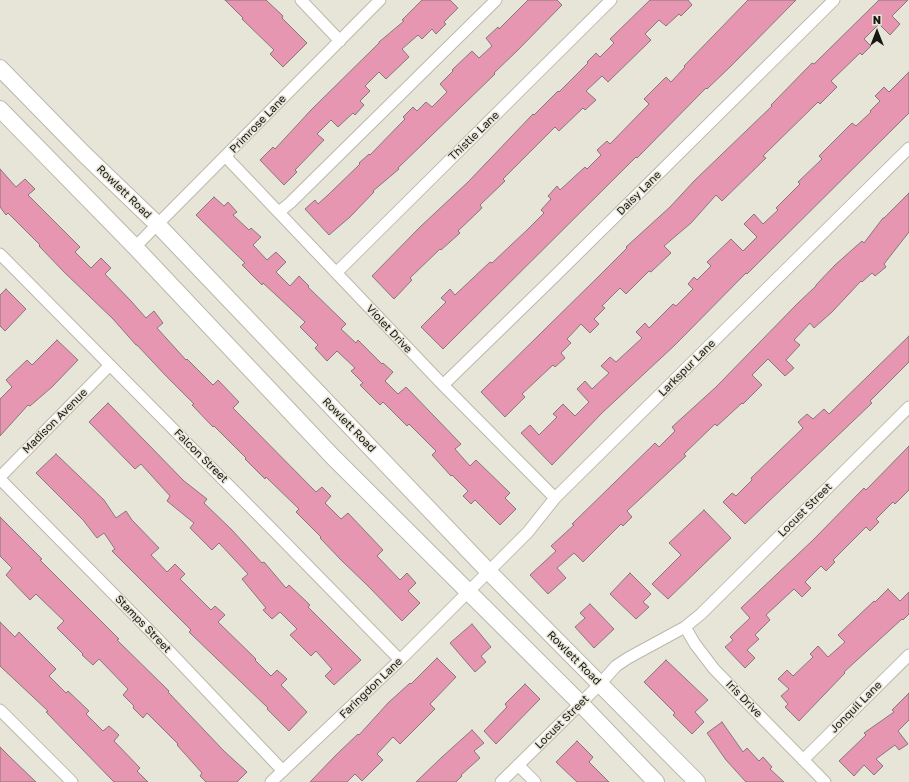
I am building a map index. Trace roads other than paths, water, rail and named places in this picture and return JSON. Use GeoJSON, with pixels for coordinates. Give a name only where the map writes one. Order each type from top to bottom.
{"type":"FeatureCollection","features":[{"type":"Feature","properties":{"kind":"main road","name":"Rowlett Road"},"geometry":{"type":"LineString","coordinates":[[0,68],[84,154],[157,224],[488,571],[697,782]]}},
{"type":"Feature","properties":{"kind":"main road"},"geometry":{"type":"LineString","coordinates":[[0,109],[135,247],[332,456],[581,704],[656,782]]}},
{"type":"Feature","properties":{"kind":"street"},"geometry":{"type":"LineString","coordinates":[[300,0],[340,40]]}},
{"type":"Feature","properties":{"kind":"street","name":"Primrose Lane"},"geometry":{"type":"LineString","coordinates":[[135,247],[226,157],[380,0]]}},
{"type":"Feature","properties":{"kind":"street"},"geometry":{"type":"LineString","coordinates":[[279,212],[290,203],[496,0]]}},
{"type":"Feature","properties":{"kind":"street","name":"Thistle Lane"},"geometry":{"type":"LineString","coordinates":[[337,272],[611,0]]}},
{"type":"Feature","properties":{"kind":"street","name":"Daisy Lane"},"geometry":{"type":"LineString","coordinates":[[442,385],[566,265],[834,0]]}},
{"type":"Feature","properties":{"kind":"street","name":"Larkspur Lane"},"geometry":{"type":"LineString","coordinates":[[468,591],[528,532],[555,498],[909,148]]}},
{"type":"Feature","properties":{"kind":"street","name":"Violet Drive"},"geometry":{"type":"LineString","coordinates":[[226,157],[337,272],[442,385],[555,498]]}},
{"type":"Feature","properties":{"kind":"street","name":"Falcon Street"},"geometry":{"type":"LineString","coordinates":[[0,254],[400,660]]}},
{"type":"Feature","properties":{"kind":"street","name":"Madison Avenue"},"geometry":{"type":"LineString","coordinates":[[0,478],[110,365]]}},
{"type":"Feature","properties":{"kind":"street","name":"Locust Street"},"geometry":{"type":"LineString","coordinates":[[500,782],[581,704],[616,666],[685,627],[701,614],[909,406]]}},
{"type":"Feature","properties":{"kind":"street","name":"Stamps Street"},"geometry":{"type":"LineString","coordinates":[[0,478],[154,635],[283,771]]}},
{"type":"Feature","properties":{"kind":"street","name":"Faringdon Lane"},"geometry":{"type":"LineString","coordinates":[[271,782],[400,660],[468,591]]}},
{"type":"Feature","properties":{"kind":"street","name":"Iris Drive"},"geometry":{"type":"LineString","coordinates":[[685,627],[695,644],[714,669],[825,782]]}},
{"type":"Feature","properties":{"kind":"street","name":"Jonquil Lane"},"geometry":{"type":"LineString","coordinates":[[803,760],[909,655]]}},
{"type":"Feature","properties":{"kind":"street"},"geometry":{"type":"LineString","coordinates":[[0,710],[72,782]]}},
{"type":"Feature","properties":{"kind":"street"},"geometry":{"type":"LineString","coordinates":[[518,765],[535,782]]}}]}
